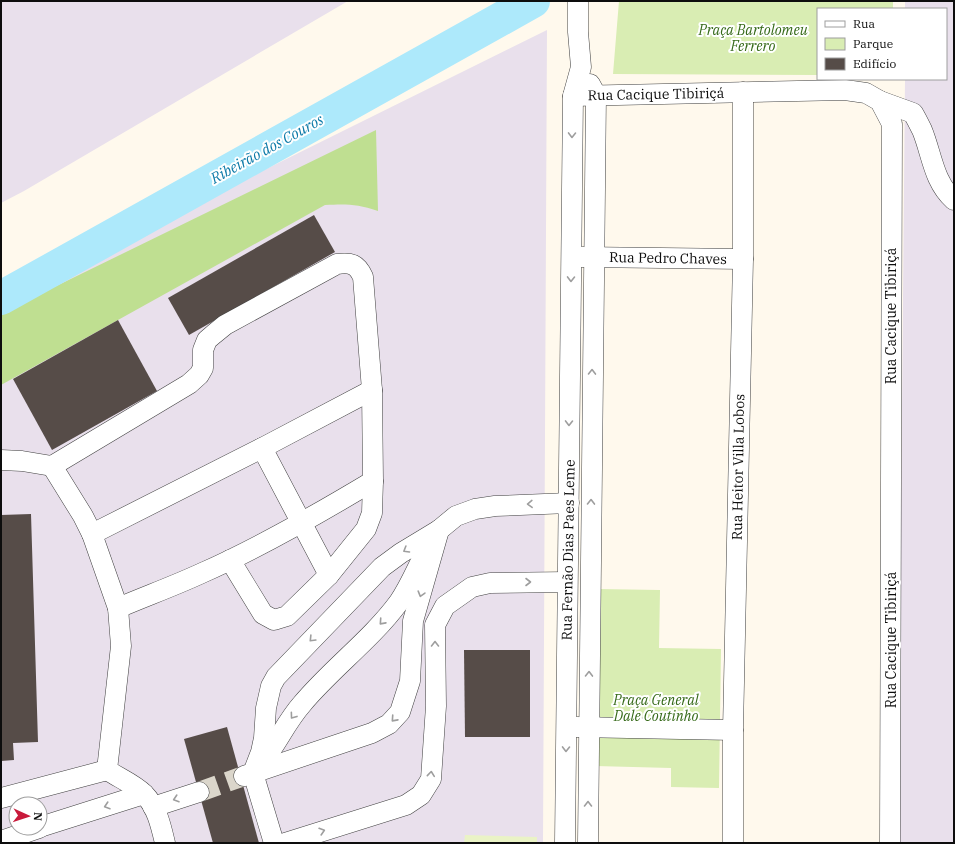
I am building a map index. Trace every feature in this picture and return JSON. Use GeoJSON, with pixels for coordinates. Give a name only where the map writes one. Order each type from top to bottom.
{"type":"FeatureCollection","features":[{"type":"Feature","properties":{"kind":"street","name":"Rua Fernão Dias Paes Leme"},"geometry":{"type":"LineString","coordinates":[[565,843],[573,96],[581,67],[578,32],[578,1]]}},
{"type":"Feature","properties":{"kind":"street","name":"Rua Fernão Dias Paes Leme"},"geometry":{"type":"LineString","coordinates":[[581,67],[596,95],[588,843]]}},
{"type":"Feature","properties":{"kind":"street","name":"Rua Cacique Tibiriçá"},"geometry":{"type":"LineString","coordinates":[[573,96],[845,90],[866,93],[880,101],[892,124],[890,843]]}},
{"type":"Feature","properties":{"kind":"street","name":"Rua Heitor Villa Lobos"},"geometry":{"type":"LineString","coordinates":[[733,843],[733,730],[742,259],[743,92]]}},
{"type":"Feature","properties":{"kind":"street"},"geometry":{"type":"LineString","coordinates":[[880,101],[913,113],[922,129],[936,175],[947,194],[954,200]]}},
{"type":"Feature","properties":{"kind":"street"},"geometry":{"type":"LineString","coordinates":[[571,257],[594,258]]}},
{"type":"Feature","properties":{"kind":"street","name":"Rua Pedro Chaves"},"geometry":{"type":"LineString","coordinates":[[594,258],[742,259]]}},
{"type":"Feature","properties":{"kind":"street"},"geometry":{"type":"LineString","coordinates":[[1,460],[22,461],[52,466],[189,384],[199,375],[203,368],[203,350],[208,340],[225,326],[337,264],[348,262],[359,269],[363,277],[372,390],[372,513],[366,529],[329,575],[286,616],[274,620],[263,614],[230,560]]}},
{"type":"Feature","properties":{"kind":"street"},"geometry":{"type":"LineString","coordinates":[[92,534],[262,448],[372,390]]}},
{"type":"Feature","properties":{"kind":"street"},"geometry":{"type":"LineString","coordinates":[[262,448],[329,575]]}},
{"type":"Feature","properties":{"kind":"street"},"geometry":{"type":"LineString","coordinates":[[52,466],[83,516],[92,534],[118,608],[121,646],[107,770]]}},
{"type":"Feature","properties":{"kind":"street"},"geometry":{"type":"LineString","coordinates":[[118,608],[202,574],[302,523],[373,481]]}},
{"type":"Feature","properties":{"kind":"street"},"geometry":{"type":"LineString","coordinates":[[247,775],[261,752],[264,738],[266,708],[271,686],[276,677],[382,567],[401,552],[439,530],[456,516],[475,509],[495,506],[568,503]]}},
{"type":"Feature","properties":{"kind":"street"},"geometry":{"type":"LineString","coordinates":[[568,526],[591,527]]}},
{"type":"Feature","properties":{"kind":"street"},"geometry":{"type":"LineString","coordinates":[[247,775],[372,733],[389,724],[400,712],[410,681],[413,621],[439,530]]}},
{"type":"Feature","properties":{"kind":"street"},"geometry":{"type":"LineString","coordinates":[[247,775],[272,750],[285,727],[302,704],[380,624],[399,602],[439,530]]}},
{"type":"Feature","properties":{"kind":"street"},"geometry":{"type":"LineString","coordinates":[[285,843],[406,805],[421,795],[431,779],[436,706],[435,625],[446,606],[472,587],[490,583],[568,582]]}},
{"type":"Feature","properties":{"kind":"street"},"geometry":{"type":"LineString","coordinates":[[566,726],[733,730]]}},
{"type":"Feature","properties":{"kind":"street"},"geometry":{"type":"LineString","coordinates":[[1,798],[107,770],[134,786],[149,800],[160,825],[165,843]]}},
{"type":"Feature","properties":{"kind":"street"},"geometry":{"type":"LineString","coordinates":[[247,775],[274,843]]}},
{"type":"Feature","properties":{"kind":"street"},"geometry":{"type":"LineString","coordinates":[[48,826],[149,800],[199,792]]}},
{"type":"Feature","properties":{"kind":"street"},"geometry":{"type":"LineString","coordinates":[[1,841],[16,836]]}},
{"type":"Feature","properties":{"kind":"shaded area"},"geometry":{"type":"Polygon","coordinates":[[[1,1],[348,1],[24,191],[1,203],[1,1]]]}},
{"type":"Feature","properties":{"kind":"shaded area"},"geometry":{"type":"Polygon","coordinates":[[[905,1],[954,1],[954,843],[898,843],[905,80],[947,80],[947,8],[905,8],[905,1]]]}},
{"type":"Feature","properties":{"kind":"shaded area"},"geometry":{"type":"Polygon","coordinates":[[[547,30],[543,843],[1,843],[1,300],[547,30]]]}},
{"type":"Feature","properties":{"kind":"green space","name":"Praça Bartolomeu Ferrero"},"geometry":{"type":"Polygon","coordinates":[[[619,1],[893,1],[893,8],[817,8],[817,75],[613,74],[619,1]]]}},
{"type":"Feature","properties":{"kind":"green space"},"geometry":{"type":"Polygon","coordinates":[[[376,130],[378,211],[352,205],[325,205],[1,385],[1,313],[376,130]]]}},
{"type":"Feature","properties":{"kind":"green space","name":"Praça General Dale Coutinho"},"geometry":{"type":"Polygon","coordinates":[[[598,589],[660,590],[659,648],[721,649],[719,788],[671,787],[671,768],[595,766],[598,589]]]}},
{"type":"Feature","properties":{"kind":"green space"},"geometry":{"type":"Polygon","coordinates":[[[465,835],[537,837],[537,843],[464,843],[465,835]]]}},
{"type":"Feature","properties":{"kind":"building"},"geometry":{"type":"Polygon","coordinates":[[[314,215],[335,252],[189,335],[168,298],[314,215]]]}},
{"type":"Feature","properties":{"kind":"building"},"geometry":{"type":"Polygon","coordinates":[[[118,320],[157,391],[52,450],[13,379],[118,320]]]}},
{"type":"Feature","properties":{"kind":"building"},"geometry":{"type":"Polygon","coordinates":[[[31,514],[38,742],[13,743],[14,760],[1,761],[1,515],[31,514]]]}},
{"type":"Feature","properties":{"kind":"building"},"geometry":{"type":"Polygon","coordinates":[[[464,650],[530,650],[530,737],[465,737],[464,650]]]}},
{"type":"Feature","properties":{"kind":"building"},"geometry":{"type":"Polygon","coordinates":[[[227,727],[259,843],[213,843],[184,739],[227,727]]]}},
{"type":"Feature","properties":{"kind":"waterway","name":"Ribeirão dos Couros"},"geometry":{"type":"LineString","coordinates":[[1,298],[533,1]]}},
{"type":"Feature","properties":{"kind":"tunnel"},"geometry":{"type":"LineString","coordinates":[[199,792],[241,777]]}}]}
